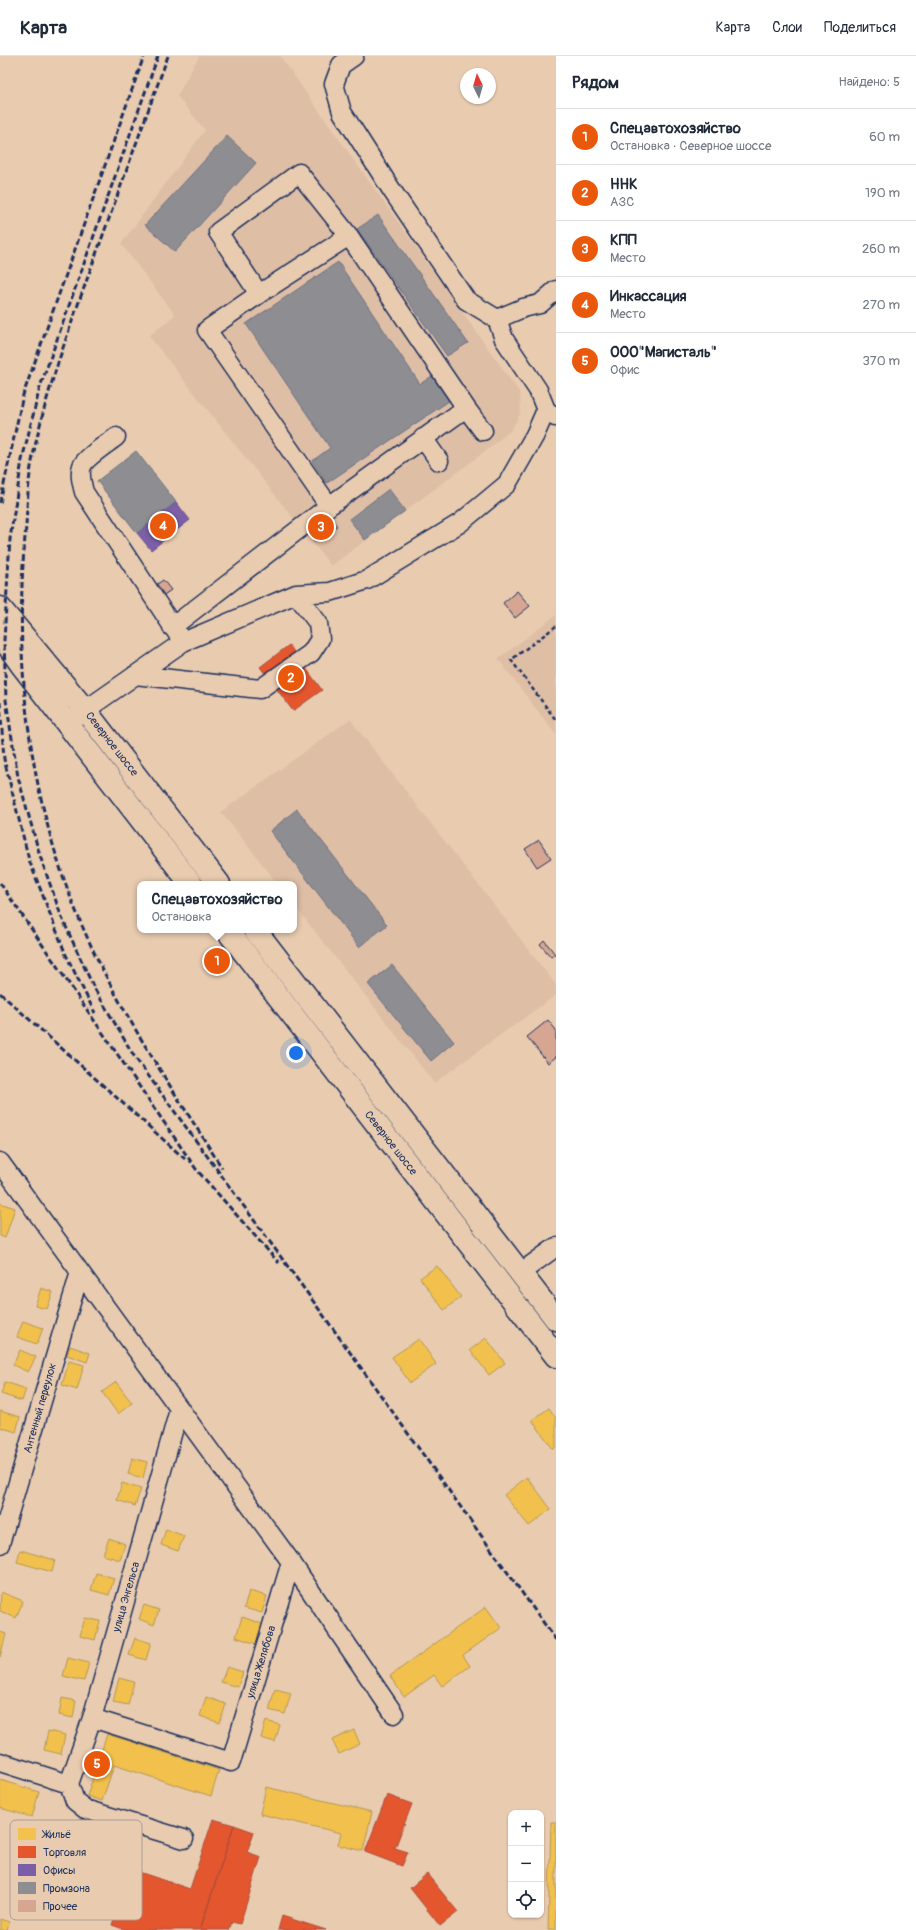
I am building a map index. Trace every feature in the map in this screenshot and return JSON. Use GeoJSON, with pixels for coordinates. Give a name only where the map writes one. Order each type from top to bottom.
{"type":"FeatureCollection","features":[{"type":"Feature","properties":{"kind":"main road","name":"Северное шоссе"},"geometry":{"type":"LineString","coordinates":[[0,608],[85,710],[217,881]]}},
{"type":"Feature","properties":{"kind":"main road","name":"Северное шоссе"},"geometry":{"type":"LineString","coordinates":[[0,634],[189,881]]}},
{"type":"Feature","properties":{"kind":"main road","name":"Северное шоссе"},"geometry":{"type":"LineString","coordinates":[[229,933],[556,1356]]}},
{"type":"Feature","properties":{"kind":"main road","name":"Северное шоссе"},"geometry":{"type":"LineString","coordinates":[[257,933],[556,1319]]}},
{"type":"Feature","properties":{"kind":"main road"},"geometry":{"type":"LineString","coordinates":[[502,1287],[520,1273]]}},
{"type":"Feature","properties":{"kind":"street"},"geometry":{"type":"LineString","coordinates":[[67,723],[183,642],[296,594],[330,592],[367,580],[460,523],[507,484],[535,435],[551,414],[538,390],[504,339],[497,319],[466,300],[342,112],[334,84],[341,65],[354,56]]}},
{"type":"Feature","properties":{"kind":"street"},"geometry":{"type":"LineString","coordinates":[[259,294],[218,232],[299,173],[349,236],[483,431]]}},
{"type":"Feature","properties":{"kind":"street"},"geometry":{"type":"LineString","coordinates":[[329,506],[207,330],[259,294],[349,236]]}},
{"type":"Feature","properties":{"kind":"street"},"geometry":{"type":"LineString","coordinates":[[497,319],[522,308],[540,304],[556,290]]}},
{"type":"Feature","properties":{"kind":"street"},"geometry":{"type":"LineString","coordinates":[[172,627],[329,506],[466,408]]}},
{"type":"Feature","properties":{"kind":"street"},"geometry":{"type":"LineString","coordinates":[[116,437],[88,458],[82,466],[81,480],[84,492],[183,642]]}},
{"type":"Feature","properties":{"kind":"street"},"geometry":{"type":"LineString","coordinates":[[423,438],[439,460]]}},
{"type":"Feature","properties":{"kind":"street"},"geometry":{"type":"LineString","coordinates":[[135,675],[260,689],[311,653],[320,639],[318,623],[296,594]]}},
{"type":"Feature","properties":{"kind":"street"},"geometry":{"type":"LineString","coordinates":[[0,1162],[178,1410],[291,1562],[394,1714]]}},
{"type":"Feature","properties":{"kind":"street"},"geometry":{"type":"LineString","coordinates":[[520,1273],[556,1247]]}},
{"type":"Feature","properties":{"kind":"street","name":"Антенный переулок"},"geometry":{"type":"LineString","coordinates":[[0,1544],[80,1272]]}},
{"type":"Feature","properties":{"kind":"street","name":"улица Энгельса"},"geometry":{"type":"LineString","coordinates":[[69,1784],[92,1718],[178,1410]]}},
{"type":"Feature","properties":{"kind":"street","name":"улица Желябова"},"geometry":{"type":"LineString","coordinates":[[92,1718],[231,1762],[291,1562]]}},
{"type":"Feature","properties":{"kind":"street"},"geometry":{"type":"LineString","coordinates":[[0,1762],[69,1784],[75,1800],[85,1809],[121,1820]]}},
{"type":"Feature","properties":{"kind":"street"},"geometry":{"type":"LineString","coordinates":[[142,1826],[184,1839]]}},
{"type":"Feature","properties":{"kind":"path"},"geometry":{"type":"LineString","coordinates":[[556,626],[511,660],[556,720]]}},
{"type":"Feature","properties":{"kind":"shaded area"},"geometry":{"type":"Polygon","coordinates":[[[199,56],[280,56],[520,393],[521,412],[512,429],[491,447],[331,566],[149,336],[175,315],[121,244],[205,130],[177,96],[199,56]]]}},
{"type":"Feature","properties":{"kind":"shaded area"},"geometry":{"type":"Polygon","coordinates":[[[556,615],[556,735],[498,659],[556,615]]]}},
{"type":"Feature","properties":{"kind":"shaded area"},"geometry":{"type":"Polygon","coordinates":[[[350,719],[556,985],[556,995],[434,1083],[297,909],[297,881],[276,881],[221,812],[350,719]]]}},
{"type":"Feature","properties":{"kind":"building: Жильё"},"geometry":{"type":"Polygon","coordinates":[[[0,1203],[15,1208],[5,1238],[0,1236],[0,1203]]]}},
{"type":"Feature","properties":{"kind":"building: Жильё"},"geometry":{"type":"Polygon","coordinates":[[[437,1266],[461,1297],[444,1310],[420,1278],[437,1266]]]}},
{"type":"Feature","properties":{"kind":"building: Жильё"},"geometry":{"type":"Polygon","coordinates":[[[41,1288],[53,1292],[47,1309],[35,1306],[41,1288]]]}},
{"type":"Feature","properties":{"kind":"building: Жильё"},"geometry":{"type":"Polygon","coordinates":[[[23,1321],[43,1328],[37,1344],[17,1337],[23,1321]]]}},
{"type":"Feature","properties":{"kind":"building: Жильё"},"geometry":{"type":"Polygon","coordinates":[[[486,1338],[505,1363],[489,1375],[470,1350],[486,1338]]]}},
{"type":"Feature","properties":{"kind":"building: Жильё"},"geometry":{"type":"Polygon","coordinates":[[[419,1339],[436,1364],[410,1383],[392,1357],[419,1339]]]}},
{"type":"Feature","properties":{"kind":"building: Жильё"},"geometry":{"type":"Polygon","coordinates":[[[70,1346],[90,1353],[87,1362],[67,1355],[70,1346]]]}},
{"type":"Feature","properties":{"kind":"building: Жильё"},"geometry":{"type":"Polygon","coordinates":[[[20,1350],[36,1357],[28,1372],[13,1365],[20,1350]]]}},
{"type":"Feature","properties":{"kind":"building: Жильё"},"geometry":{"type":"Polygon","coordinates":[[[69,1361],[84,1365],[77,1390],[62,1385],[69,1361]]]}},
{"type":"Feature","properties":{"kind":"building: Жильё"},"geometry":{"type":"Polygon","coordinates":[[[5,1382],[26,1389],[22,1401],[1,1394],[5,1382]]]}},
{"type":"Feature","properties":{"kind":"building: Жильё"},"geometry":{"type":"Polygon","coordinates":[[[116,1382],[132,1403],[118,1414],[102,1392],[116,1382]]]}},
{"type":"Feature","properties":{"kind":"building: Жильё"},"geometry":{"type":"Polygon","coordinates":[[[549,1408],[556,1418],[556,1447],[553,1449],[532,1420],[549,1408]]]}},
{"type":"Feature","properties":{"kind":"building: Жильё"},"geometry":{"type":"Polygon","coordinates":[[[0,1411],[20,1417],[16,1432],[0,1427],[0,1411]]]}},
{"type":"Feature","properties":{"kind":"building: Жильё"},"geometry":{"type":"Polygon","coordinates":[[[132,1458],[147,1462],[143,1478],[128,1474],[132,1458]]]}},
{"type":"Feature","properties":{"kind":"building: Жильё"},"geometry":{"type":"Polygon","coordinates":[[[527,1477],[551,1509],[529,1526],[504,1495],[527,1477]]]}},
{"type":"Feature","properties":{"kind":"building: Жильё"},"geometry":{"type":"Polygon","coordinates":[[[122,1483],[141,1489],[135,1506],[117,1500],[122,1483]]]}},
{"type":"Feature","properties":{"kind":"building: Жильё"},"geometry":{"type":"Polygon","coordinates":[[[166,1529],[184,1536],[178,1551],[161,1545],[166,1529]]]}},
{"type":"Feature","properties":{"kind":"building: Жильё"},"geometry":{"type":"Polygon","coordinates":[[[109,1538],[125,1544],[120,1560],[103,1555],[109,1538]]]}},
{"type":"Feature","properties":{"kind":"building: Жильё"},"geometry":{"type":"Polygon","coordinates":[[[20,1550],[55,1560],[52,1572],[17,1562],[20,1550]]]}},
{"type":"Feature","properties":{"kind":"building: Жильё"},"geometry":{"type":"Polygon","coordinates":[[[96,1573],[114,1578],[109,1595],[91,1590],[96,1573]]]}},
{"type":"Feature","properties":{"kind":"building: Жильё"},"geometry":{"type":"Polygon","coordinates":[[[249,1591],[267,1596],[262,1613],[244,1608],[249,1591]]]}},
{"type":"Feature","properties":{"kind":"building: Жильё"},"geometry":{"type":"Polygon","coordinates":[[[1,1592],[23,1601],[16,1618],[0,1611],[1,1592]]]}},
{"type":"Feature","properties":{"kind":"building: Жильё"},"geometry":{"type":"Polygon","coordinates":[[[144,1605],[159,1610],[154,1625],[139,1619],[144,1605]]]}},
{"type":"Feature","properties":{"kind":"building: Жильё"},"geometry":{"type":"Polygon","coordinates":[[[486,1607],[501,1628],[463,1655],[470,1666],[442,1686],[434,1675],[404,1697],[390,1676],[486,1607]]]}},
{"type":"Feature","properties":{"kind":"building: Жильё"},"geometry":{"type":"Polygon","coordinates":[[[242,1617],[265,1625],[259,1645],[236,1637],[242,1617]]]}},
{"type":"Feature","properties":{"kind":"building: Жильё"},"geometry":{"type":"Polygon","coordinates":[[[85,1618],[100,1621],[95,1640],[80,1636],[85,1618]]]}},
{"type":"Feature","properties":{"kind":"building: Жильё"},"geometry":{"type":"Polygon","coordinates":[[[0,1632],[6,1634],[0,1657],[0,1632]]]}},
{"type":"Feature","properties":{"kind":"building: Жильё"},"geometry":{"type":"Polygon","coordinates":[[[135,1638],[151,1643],[146,1660],[129,1655],[135,1638]]]}},
{"type":"Feature","properties":{"kind":"building: Жильё"},"geometry":{"type":"Polygon","coordinates":[[[68,1658],[89,1663],[84,1681],[63,1676],[68,1658]]]}},
{"type":"Feature","properties":{"kind":"building: Жильё"},"geometry":{"type":"Polygon","coordinates":[[[227,1667],[243,1672],[238,1687],[221,1682],[227,1667]]]}},
{"type":"Feature","properties":{"kind":"building: Жильё"},"geometry":{"type":"Polygon","coordinates":[[[119,1678],[134,1682],[128,1705],[113,1702],[119,1678]]]}},
{"type":"Feature","properties":{"kind":"building: Жильё"},"geometry":{"type":"Polygon","coordinates":[[[275,1689],[291,1693],[285,1714],[269,1710],[275,1689]]]}},
{"type":"Feature","properties":{"kind":"building: Жильё"},"geometry":{"type":"Polygon","coordinates":[[[206,1697],[226,1704],[220,1723],[200,1716],[206,1697]]]}},
{"type":"Feature","properties":{"kind":"building: Жильё"},"geometry":{"type":"Polygon","coordinates":[[[62,1698],[76,1701],[73,1718],[59,1715],[62,1698]]]}},
{"type":"Feature","properties":{"kind":"building: Жильё"},"geometry":{"type":"Polygon","coordinates":[[[266,1721],[280,1725],[275,1742],[261,1738],[266,1721]]]}},
{"type":"Feature","properties":{"kind":"building: Жильё"},"geometry":{"type":"Polygon","coordinates":[[[354,1730],[360,1744],[339,1754],[332,1740],[354,1730]]]}},
{"type":"Feature","properties":{"kind":"building: Жильё"},"geometry":{"type":"Polygon","coordinates":[[[48,1731],[65,1735],[61,1754],[44,1750],[48,1731]]]}},
{"type":"Feature","properties":{"kind":"building: Жильё"},"geometry":{"type":"Polygon","coordinates":[[[107,1734],[219,1770],[211,1796],[114,1765],[102,1801],[87,1796],[107,1734]]]}},
{"type":"Feature","properties":{"kind":"building: Жильё"},"geometry":{"type":"Polygon","coordinates":[[[0,1780],[39,1792],[32,1817],[0,1808],[0,1780]]]}},
{"type":"Feature","properties":{"kind":"building: Жильё"},"geometry":{"type":"Polygon","coordinates":[[[266,1787],[372,1812],[363,1851],[338,1845],[341,1833],[260,1814],[266,1787]]]}},
{"type":"Feature","properties":{"kind":"building: Жильё"},"geometry":{"type":"Polygon","coordinates":[[[551,1822],[556,1822],[556,1930],[548,1930],[551,1822]]]}},
{"type":"Feature","properties":{"kind":"building: Жильё"},"geometry":{"type":"Polygon","coordinates":[[[0,1919],[9,1922],[7,1930],[0,1930],[0,1919]]]}},
{"type":"Feature","properties":{"kind":"building: Торговля"},"geometry":{"type":"Polygon","coordinates":[[[289,645],[322,690],[293,711],[260,667],[289,645]]]}},
{"type":"Feature","properties":{"kind":"building: Торговля"},"geometry":{"type":"Polygon","coordinates":[[[387,1795],[412,1804],[395,1848],[408,1852],[402,1866],[365,1852],[387,1795]]]}},
{"type":"Feature","properties":{"kind":"building: Торговля"},"geometry":{"type":"Polygon","coordinates":[[[82,1817],[91,1820],[81,1820],[82,1817]]]}},
{"type":"Feature","properties":{"kind":"building: Торговля"},"geometry":{"type":"Polygon","coordinates":[[[213,1819],[234,1825],[200,1930],[126,1930],[112,1925],[114,1920],[142,1920],[142,1873],[190,1889],[213,1819]]]}},
{"type":"Feature","properties":{"kind":"building: Торговля"},"geometry":{"type":"Polygon","coordinates":[[[234,1825],[254,1832],[247,1852],[261,1857],[240,1924],[232,1922],[229,1930],[200,1930],[234,1825]]]}},
{"type":"Feature","properties":{"kind":"building: Торговля"},"geometry":{"type":"Polygon","coordinates":[[[427,1874],[458,1912],[440,1926],[410,1888],[427,1874]]]}},
{"type":"Feature","properties":{"kind":"building: Торговля"},"geometry":{"type":"Polygon","coordinates":[[[282,1916],[326,1930],[278,1930],[282,1916]]]}},
{"type":"Feature","properties":{"kind":"building: Офисы"},"geometry":{"type":"Polygon","coordinates":[[[176,502],[190,520],[151,550],[137,533],[176,502]]]}},
{"type":"Feature","properties":{"kind":"building: Промзона"},"geometry":{"type":"Polygon","coordinates":[[[227,136],[256,163],[175,252],[145,225],[227,136]]]}},
{"type":"Feature","properties":{"kind":"building: Промзона"},"geometry":{"type":"Polygon","coordinates":[[[378,215],[468,343],[447,356],[357,229],[378,215]]]}},
{"type":"Feature","properties":{"kind":"building: Промзона"},"geometry":{"type":"Polygon","coordinates":[[[338,262],[420,384],[435,374],[452,399],[327,483],[312,461],[330,448],[246,324],[338,262]]]}},
{"type":"Feature","properties":{"kind":"building: Промзона"},"geometry":{"type":"Polygon","coordinates":[[[136,451],[176,502],[137,533],[97,481],[136,451]]]}},
{"type":"Feature","properties":{"kind":"building: Промзона"},"geometry":{"type":"Polygon","coordinates":[[[389,489],[405,511],[365,540],[349,519],[389,489]]]}},
{"type":"Feature","properties":{"kind":"building: Промзона"},"geometry":{"type":"Polygon","coordinates":[[[327,512],[337,526],[314,542],[305,528],[327,512]]]}},
{"type":"Feature","properties":{"kind":"building: Промзона"},"geometry":{"type":"Polygon","coordinates":[[[297,809],[387,925],[359,947],[270,831],[297,809]]]}},
{"type":"Feature","properties":{"kind":"building: Промзона"},"geometry":{"type":"Polygon","coordinates":[[[392,965],[454,1042],[431,1061],[368,984],[392,965]]]}},
{"type":"Feature","properties":{"kind":"building: Прочее"},"geometry":{"type":"Polygon","coordinates":[[[163,580],[171,590],[161,597],[153,587],[163,580]]]}},
{"type":"Feature","properties":{"kind":"building: Прочее"},"geometry":{"type":"Polygon","coordinates":[[[517,591],[530,606],[515,618],[503,603],[517,591]]]}},
{"type":"Feature","properties":{"kind":"building: Прочее"},"geometry":{"type":"Polygon","coordinates":[[[539,840],[551,858],[537,867],[525,849],[539,840]]]}},
{"type":"Feature","properties":{"kind":"building: Прочее"},"geometry":{"type":"Polygon","coordinates":[[[544,940],[555,954],[551,957],[540,944],[544,940]]]}},
{"type":"Feature","properties":{"kind":"building: Прочее"},"geometry":{"type":"Polygon","coordinates":[[[548,1020],[556,1030],[556,1057],[548,1063],[527,1037],[548,1020]]]}},
{"type":"Feature","properties":{"kind":"railway"},"geometry":{"type":"LineString","coordinates":[[0,503],[23,395],[144,56]]}},
{"type":"Feature","properties":{"kind":"railway"},"geometry":{"type":"LineString","coordinates":[[158,56],[40,387],[22,460],[10,539],[4,640],[6,700],[18,777],[40,856],[62,918],[93,986],[134,1056],[316,1305],[556,1640]]}},
{"type":"Feature","properties":{"kind":"railway"},"geometry":{"type":"LineString","coordinates":[[168,56],[65,342],[42,416],[29,481],[22,576],[21,625],[23,675],[28,724],[36,773],[47,821],[61,869],[78,916],[126,1014],[222,1168]]}},
{"type":"Feature","properties":{"kind":"railway"},"geometry":{"type":"LineString","coordinates":[[0,702],[4,759],[29,860],[66,955],[95,1013]]}},
{"type":"Feature","properties":{"kind":"railway"},"geometry":{"type":"LineString","coordinates":[[0,883],[196,1169],[279,1263]]}},
{"type":"Feature","properties":{"kind":"railway"},"geometry":{"type":"LineString","coordinates":[[0,993],[185,1159]]}},
{"type":"Feature","properties":{"kind":"place","name":"Инкассация"},"geometry":{"type":"Point","coordinates":[163,526]}},
{"type":"Feature","properties":{"kind":"place","name":"КПП"},"geometry":{"type":"Point","coordinates":[321,527]}},
{"type":"Feature","properties":{"kind":"place","name":"ННК"},"geometry":{"type":"Point","coordinates":[291,678]}},
{"type":"Feature","properties":{"kind":"place","name":"Спецавтохозяйство"},"geometry":{"type":"Point","coordinates":[217,961]}},
{"type":"Feature","properties":{"kind":"place","name":"ООО\"Магисталь\""},"geometry":{"type":"Point","coordinates":[97,1764]}}]}
